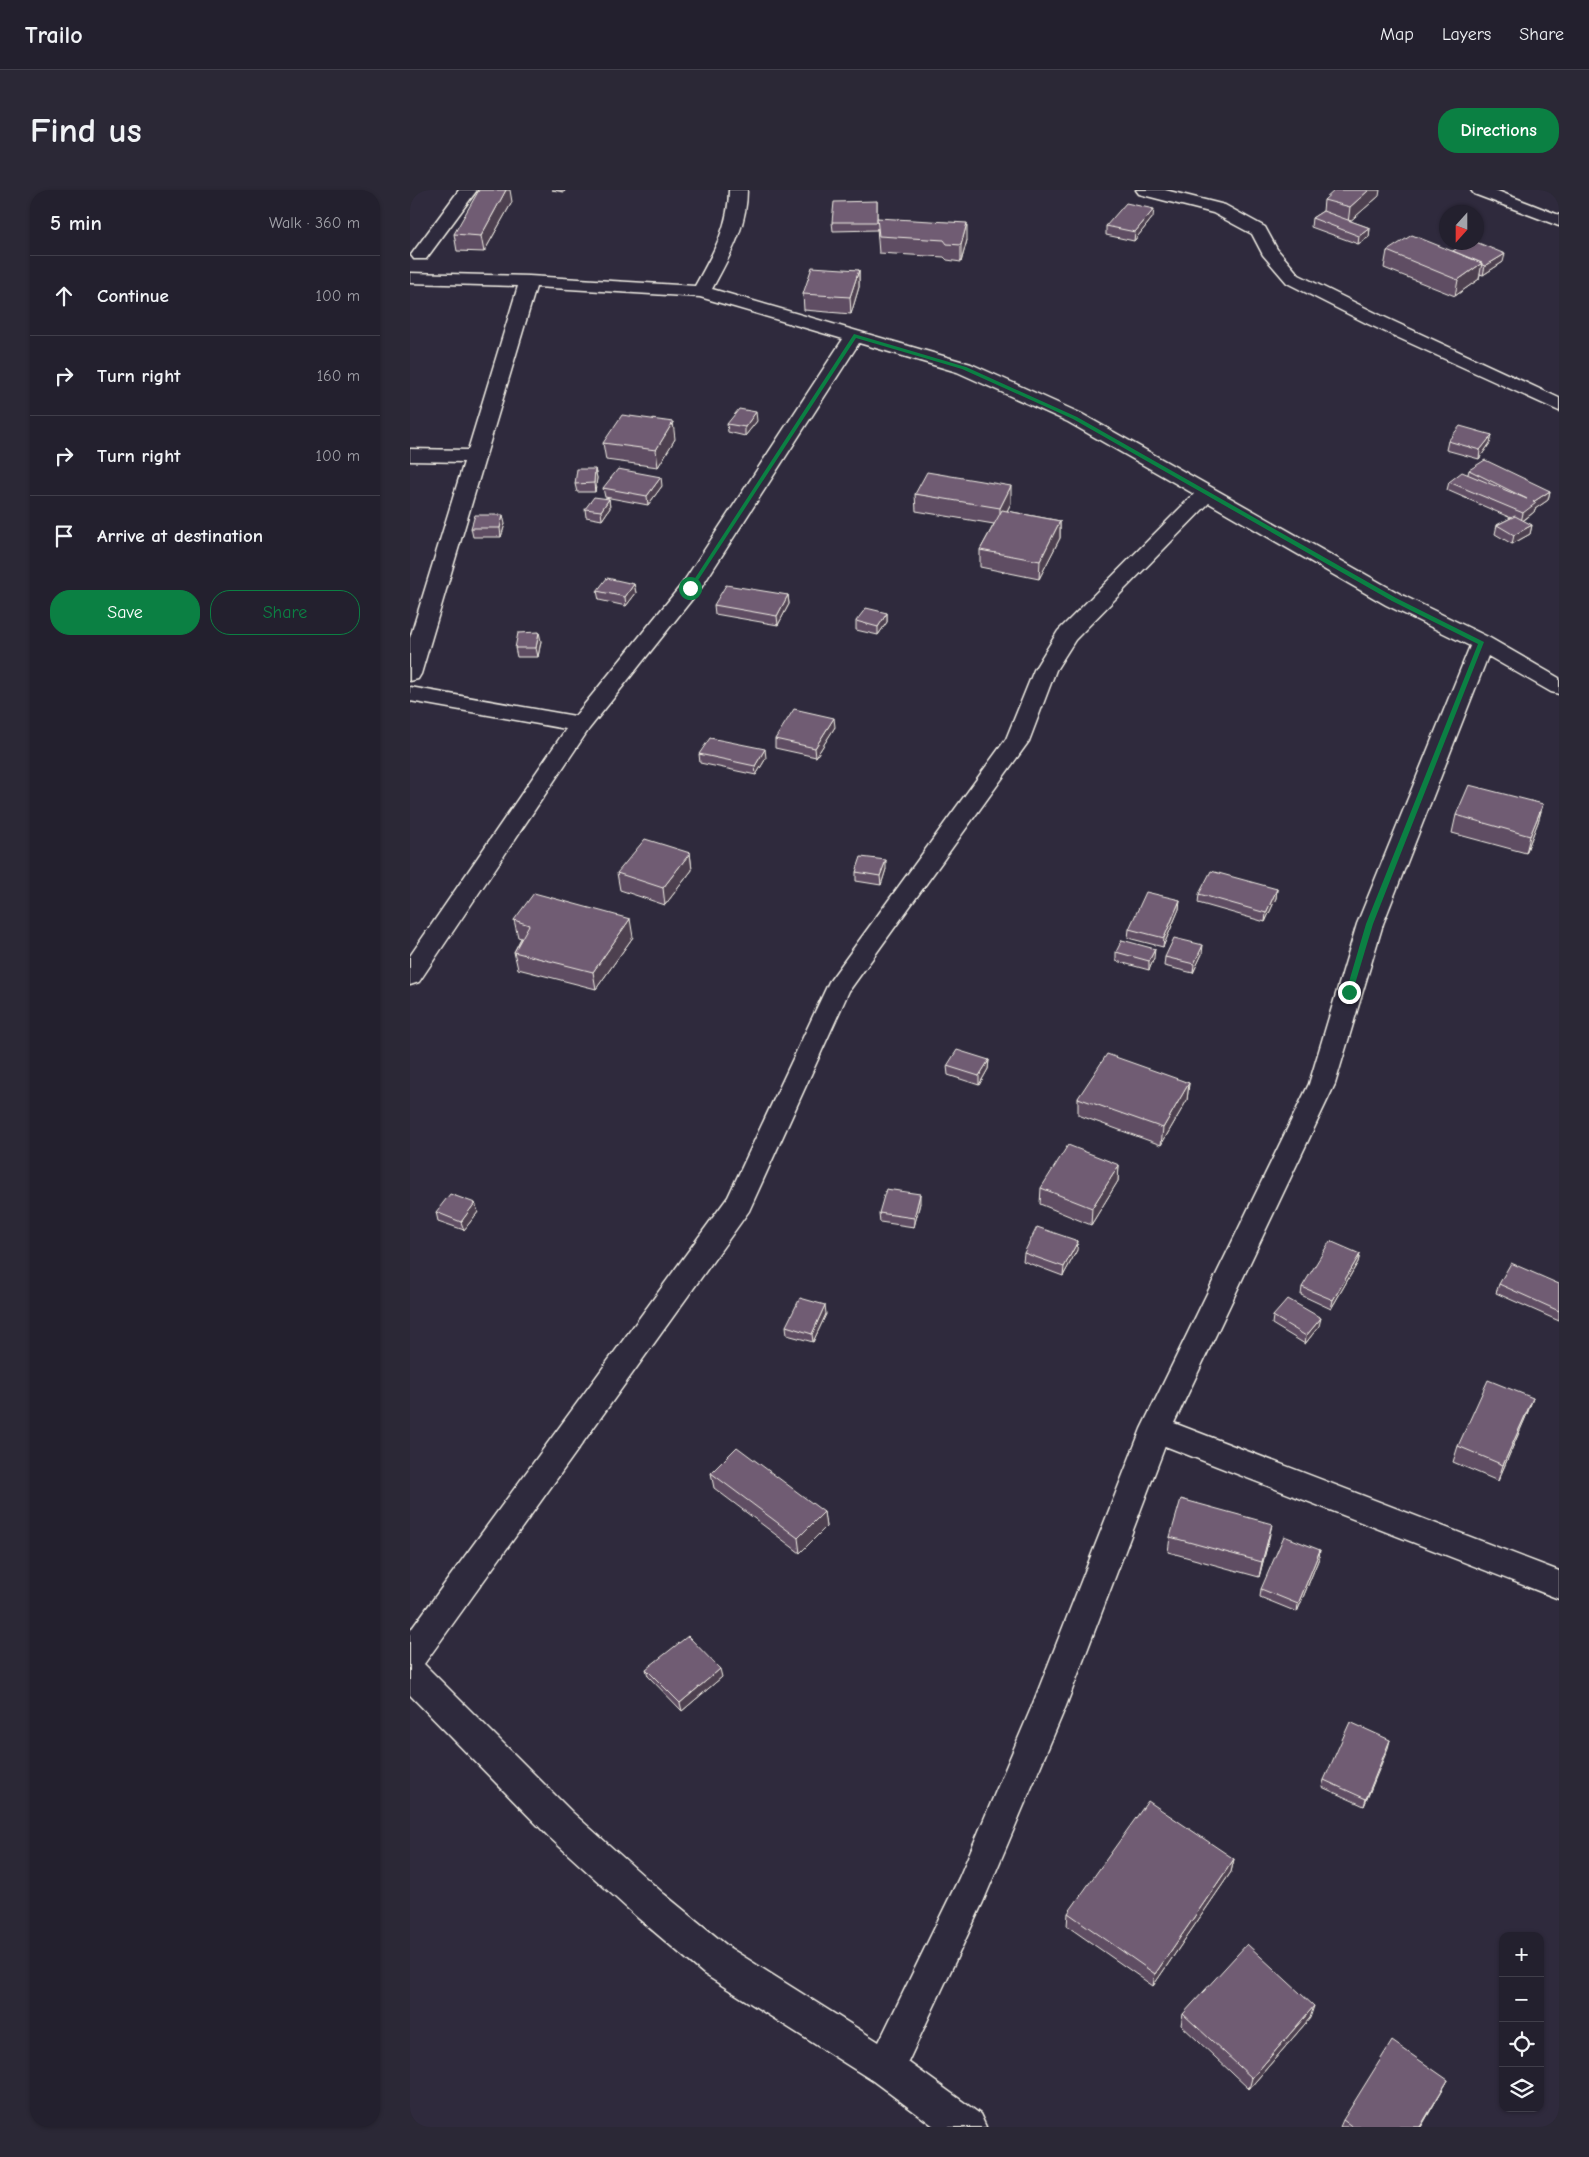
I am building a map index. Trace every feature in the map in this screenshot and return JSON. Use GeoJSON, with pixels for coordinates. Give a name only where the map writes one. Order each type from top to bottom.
{"type":"FeatureCollection","features":[{"type":"Feature","properties":{"kind":"street"},"geometry":{"type":"LineString","coordinates":[[420,255],[468,190]]}},
{"type":"Feature","properties":{"kind":"street"},"geometry":{"type":"LineString","coordinates":[[701,292],[732,232],[739,201],[738,190]]}},
{"type":"Feature","properties":{"kind":"street"},"geometry":{"type":"LineString","coordinates":[[1145,190],[1219,210],[1259,231],[1270,251],[1293,279],[1375,320],[1433,344],[1559,405]]}},
{"type":"Feature","properties":{"kind":"street"},"geometry":{"type":"LineString","coordinates":[[1480,190],[1559,220]]}},
{"type":"Feature","properties":{"kind":"street"},"geometry":{"type":"LineString","coordinates":[[410,278],[529,281],[701,292],[964,368],[1075,418],[1394,600],[1482,643],[1559,687]]}},
{"type":"Feature","properties":{"kind":"street"},"geometry":{"type":"LineString","coordinates":[[410,674],[529,281]]}},
{"type":"Feature","properties":{"kind":"street"},"geometry":{"type":"LineString","coordinates":[[410,976],[581,724],[690,588],[854,336]]}},
{"type":"Feature","properties":{"kind":"street"},"geometry":{"type":"LineString","coordinates":[[410,455],[475,456]]}},
{"type":"Feature","properties":{"kind":"street"},"geometry":{"type":"LineString","coordinates":[[410,1657],[739,1203],[838,988],[970,803],[1017,741],[1045,670],[1066,636],[1207,493]]}},
{"type":"Feature","properties":{"kind":"street"},"geometry":{"type":"LineString","coordinates":[[886,2068],[971,1890],[1049,1706],[1156,1429],[1322,1084],[1370,924],[1482,643]]}},
{"type":"Feature","properties":{"kind":"street"},"geometry":{"type":"LineString","coordinates":[[410,694],[581,724]]}},
{"type":"Feature","properties":{"kind":"street"},"geometry":{"type":"LineString","coordinates":[[1156,1429],[1559,1585]]}},
{"type":"Feature","properties":{"kind":"street"},"geometry":{"type":"LineString","coordinates":[[410,1672],[560,1824],[717,1961],[886,2068],[967,2127]]}},
{"type":"Feature","properties":{"kind":"building"},"geometry":{"type":"Polygon","coordinates":[[[479,190],[506,190],[481,236],[454,234],[479,190]]]}},
{"type":"Feature","properties":{"kind":"building"},"geometry":{"type":"Polygon","coordinates":[[[1335,190],[1369,190],[1350,207],[1324,200],[1335,190]]]}},
{"type":"Feature","properties":{"kind":"building"},"geometry":{"type":"Polygon","coordinates":[[[877,201],[877,222],[832,222],[834,202],[877,201]]]}},
{"type":"Feature","properties":{"kind":"building"},"geometry":{"type":"Polygon","coordinates":[[[1126,203],[1154,209],[1135,232],[1106,226],[1126,203]]]}},
{"type":"Feature","properties":{"kind":"building"},"geometry":{"type":"Polygon","coordinates":[[[1323,211],[1370,228],[1359,236],[1312,218],[1323,211]]]}},
{"type":"Feature","properties":{"kind":"building"},"geometry":{"type":"Polygon","coordinates":[[[877,218],[967,223],[961,245],[947,244],[944,240],[879,236],[877,218]]]}},
{"type":"Feature","properties":{"kind":"building"},"geometry":{"type":"Polygon","coordinates":[[[1412,235],[1439,246],[1439,250],[1450,250],[1482,263],[1458,280],[1387,251],[1412,235]]]}},
{"type":"Feature","properties":{"kind":"building"},"geometry":{"type":"Polygon","coordinates":[[[1484,245],[1505,254],[1485,266],[1453,251],[1484,250],[1484,245]]]}},
{"type":"Feature","properties":{"kind":"building"},"geometry":{"type":"Polygon","coordinates":[[[812,267],[859,270],[850,297],[803,294],[812,267]]]}},
{"type":"Feature","properties":{"kind":"building"},"geometry":{"type":"Polygon","coordinates":[[[739,409],[756,412],[745,427],[727,424],[739,409]]]}},
{"type":"Feature","properties":{"kind":"building"},"geometry":{"type":"Polygon","coordinates":[[[622,415],[673,422],[656,450],[603,443],[622,415]]]}},
{"type":"Feature","properties":{"kind":"building"},"geometry":{"type":"Polygon","coordinates":[[[1460,426],[1492,435],[1480,450],[1448,441],[1460,426]]]}},
{"type":"Feature","properties":{"kind":"building"},"geometry":{"type":"Polygon","coordinates":[[[1485,460],[1550,491],[1533,502],[1536,503],[1523,513],[1449,482],[1462,472],[1527,499],[1469,470],[1485,460]]]}},
{"type":"Feature","properties":{"kind":"building"},"geometry":{"type":"Polygon","coordinates":[[[577,469],[595,469],[594,483],[575,484],[577,469]]]}},
{"type":"Feature","properties":{"kind":"building"},"geometry":{"type":"Polygon","coordinates":[[[618,469],[661,477],[647,496],[603,488],[618,469]]]}},
{"type":"Feature","properties":{"kind":"building"},"geometry":{"type":"Polygon","coordinates":[[[927,472],[1011,486],[1000,508],[915,494],[927,472]]]}},
{"type":"Feature","properties":{"kind":"building"},"geometry":{"type":"Polygon","coordinates":[[[594,497],[609,499],[601,511],[585,509],[594,497]]]}},
{"type":"Feature","properties":{"kind":"building"},"geometry":{"type":"Polygon","coordinates":[[[1002,510],[1060,521],[1040,561],[980,550],[1002,510]]]}},
{"type":"Feature","properties":{"kind":"building"},"geometry":{"type":"Polygon","coordinates":[[[475,515],[503,515],[500,528],[471,528],[475,515]]]}},
{"type":"Feature","properties":{"kind":"building"},"geometry":{"type":"Polygon","coordinates":[[[1515,516],[1532,525],[1514,535],[1497,525],[1515,516]]]}},
{"type":"Feature","properties":{"kind":"building"},"geometry":{"type":"Polygon","coordinates":[[[607,578],[634,584],[625,597],[597,591],[607,578]]]}},
{"type":"Feature","properties":{"kind":"building"},"geometry":{"type":"Polygon","coordinates":[[[726,585],[788,595],[777,616],[714,605],[726,585]]]}},
{"type":"Feature","properties":{"kind":"building"},"geometry":{"type":"Polygon","coordinates":[[[866,608],[887,613],[878,627],[856,621],[866,608]]]}},
{"type":"Feature","properties":{"kind":"building"},"geometry":{"type":"Polygon","coordinates":[[[539,632],[536,648],[515,648],[518,633],[539,632]]]}},
{"type":"Feature","properties":{"kind":"building"},"geometry":{"type":"Polygon","coordinates":[[[794,709],[834,718],[815,748],[775,739],[794,709]]]}},
{"type":"Feature","properties":{"kind":"building"},"geometry":{"type":"Polygon","coordinates":[[[710,738],[765,749],[755,766],[699,754],[710,738]]]}},
{"type":"Feature","properties":{"kind":"building"},"geometry":{"type":"Polygon","coordinates":[[[1469,785],[1543,804],[1530,836],[1456,815],[1469,785]]]}},
{"type":"Feature","properties":{"kind":"building"},"geometry":{"type":"Polygon","coordinates":[[[645,839],[690,853],[663,888],[617,873],[645,839]]]}},
{"type":"Feature","properties":{"kind":"building"},"geometry":{"type":"Polygon","coordinates":[[[861,857],[886,860],[880,876],[856,872],[861,857]]]}},
{"type":"Feature","properties":{"kind":"building"},"geometry":{"type":"Polygon","coordinates":[[[1211,871],[1277,889],[1266,913],[1199,894],[1211,871]]]}},
{"type":"Feature","properties":{"kind":"building"},"geometry":{"type":"Polygon","coordinates":[[[1146,892],[1180,900],[1164,938],[1129,929],[1146,892]]]}},
{"type":"Feature","properties":{"kind":"building"},"geometry":{"type":"Polygon","coordinates":[[[534,893],[630,919],[593,972],[514,952],[529,925],[514,920],[534,893]]]}},
{"type":"Feature","properties":{"kind":"building"},"geometry":{"type":"Polygon","coordinates":[[[1174,938],[1203,945],[1194,964],[1165,957],[1174,938]]]}},
{"type":"Feature","properties":{"kind":"building"},"geometry":{"type":"Polygon","coordinates":[[[1122,940],[1155,949],[1149,961],[1116,952],[1122,940]]]}},
{"type":"Feature","properties":{"kind":"building"},"geometry":{"type":"Polygon","coordinates":[[[957,1050],[989,1060],[979,1076],[947,1066],[957,1050]]]}},
{"type":"Feature","properties":{"kind":"building"},"geometry":{"type":"Polygon","coordinates":[[[1107,1054],[1189,1083],[1163,1128],[1078,1098],[1107,1054]]]}},
{"type":"Feature","properties":{"kind":"building"},"geometry":{"type":"Polygon","coordinates":[[[1068,1145],[1119,1165],[1092,1208],[1041,1188],[1068,1145]]]}},
{"type":"Feature","properties":{"kind":"building"},"geometry":{"type":"Polygon","coordinates":[[[886,1189],[920,1194],[914,1218],[879,1213],[886,1189]]]}},
{"type":"Feature","properties":{"kind":"building"},"geometry":{"type":"Polygon","coordinates":[[[450,1194],[475,1203],[461,1222],[436,1212],[450,1194]]]}},
{"type":"Feature","properties":{"kind":"building"},"geometry":{"type":"Polygon","coordinates":[[[1037,1227],[1078,1241],[1064,1267],[1024,1253],[1037,1227]]]}},
{"type":"Feature","properties":{"kind":"building"},"geometry":{"type":"Polygon","coordinates":[[[1330,1241],[1360,1254],[1333,1300],[1302,1287],[1330,1241]]]}},
{"type":"Feature","properties":{"kind":"building"},"geometry":{"type":"Polygon","coordinates":[[[1511,1263],[1559,1284],[1559,1311],[1499,1284],[1511,1263]]]}},
{"type":"Feature","properties":{"kind":"building"},"geometry":{"type":"Polygon","coordinates":[[[800,1298],[825,1305],[812,1334],[786,1326],[800,1298]]]}},
{"type":"Feature","properties":{"kind":"building"},"geometry":{"type":"Polygon","coordinates":[[[1288,1299],[1321,1318],[1306,1336],[1273,1316],[1288,1299]]]}},
{"type":"Feature","properties":{"kind":"building"},"geometry":{"type":"Polygon","coordinates":[[[1488,1380],[1533,1398],[1503,1465],[1458,1446],[1488,1380]]]}},
{"type":"Feature","properties":{"kind":"building"},"geometry":{"type":"Polygon","coordinates":[[[737,1447],[824,1512],[798,1538],[711,1473],[737,1447]]]}},
{"type":"Feature","properties":{"kind":"building"},"geometry":{"type":"Polygon","coordinates":[[[1181,1499],[1272,1524],[1262,1562],[1170,1537],[1181,1499]]]}},
{"type":"Feature","properties":{"kind":"building"},"geometry":{"type":"Polygon","coordinates":[[[1284,1536],[1320,1550],[1298,1604],[1261,1589],[1284,1536]]]}},
{"type":"Feature","properties":{"kind":"building"},"geometry":{"type":"Polygon","coordinates":[[[688,1636],[720,1669],[680,1703],[646,1669],[688,1636]]]}},
{"type":"Feature","properties":{"kind":"building"},"geometry":{"type":"Polygon","coordinates":[[[1350,1722],[1390,1740],[1366,1799],[1324,1780],[1350,1722]]]}},
{"type":"Feature","properties":{"kind":"building"},"geometry":{"type":"Polygon","coordinates":[[[1148,1801],[1234,1859],[1155,1974],[1068,1913],[1148,1801]]]}},
{"type":"Feature","properties":{"kind":"building"},"geometry":{"type":"Polygon","coordinates":[[[1247,1944],[1314,2006],[1252,2078],[1183,2014],[1247,1944]]]}},
{"type":"Feature","properties":{"kind":"building"},"geometry":{"type":"Polygon","coordinates":[[[1392,2041],[1448,2080],[1420,2127],[1353,2127],[1343,2120],[1392,2041]]]}},
{"type":"Feature","properties":{"kind":"route"},"geometry":{"type":"LineString","coordinates":[[690,588],[820,385],[854,336],[964,368],[1075,418],[1394,600],[1482,643],[1370,924],[1349,992]]}}]}
